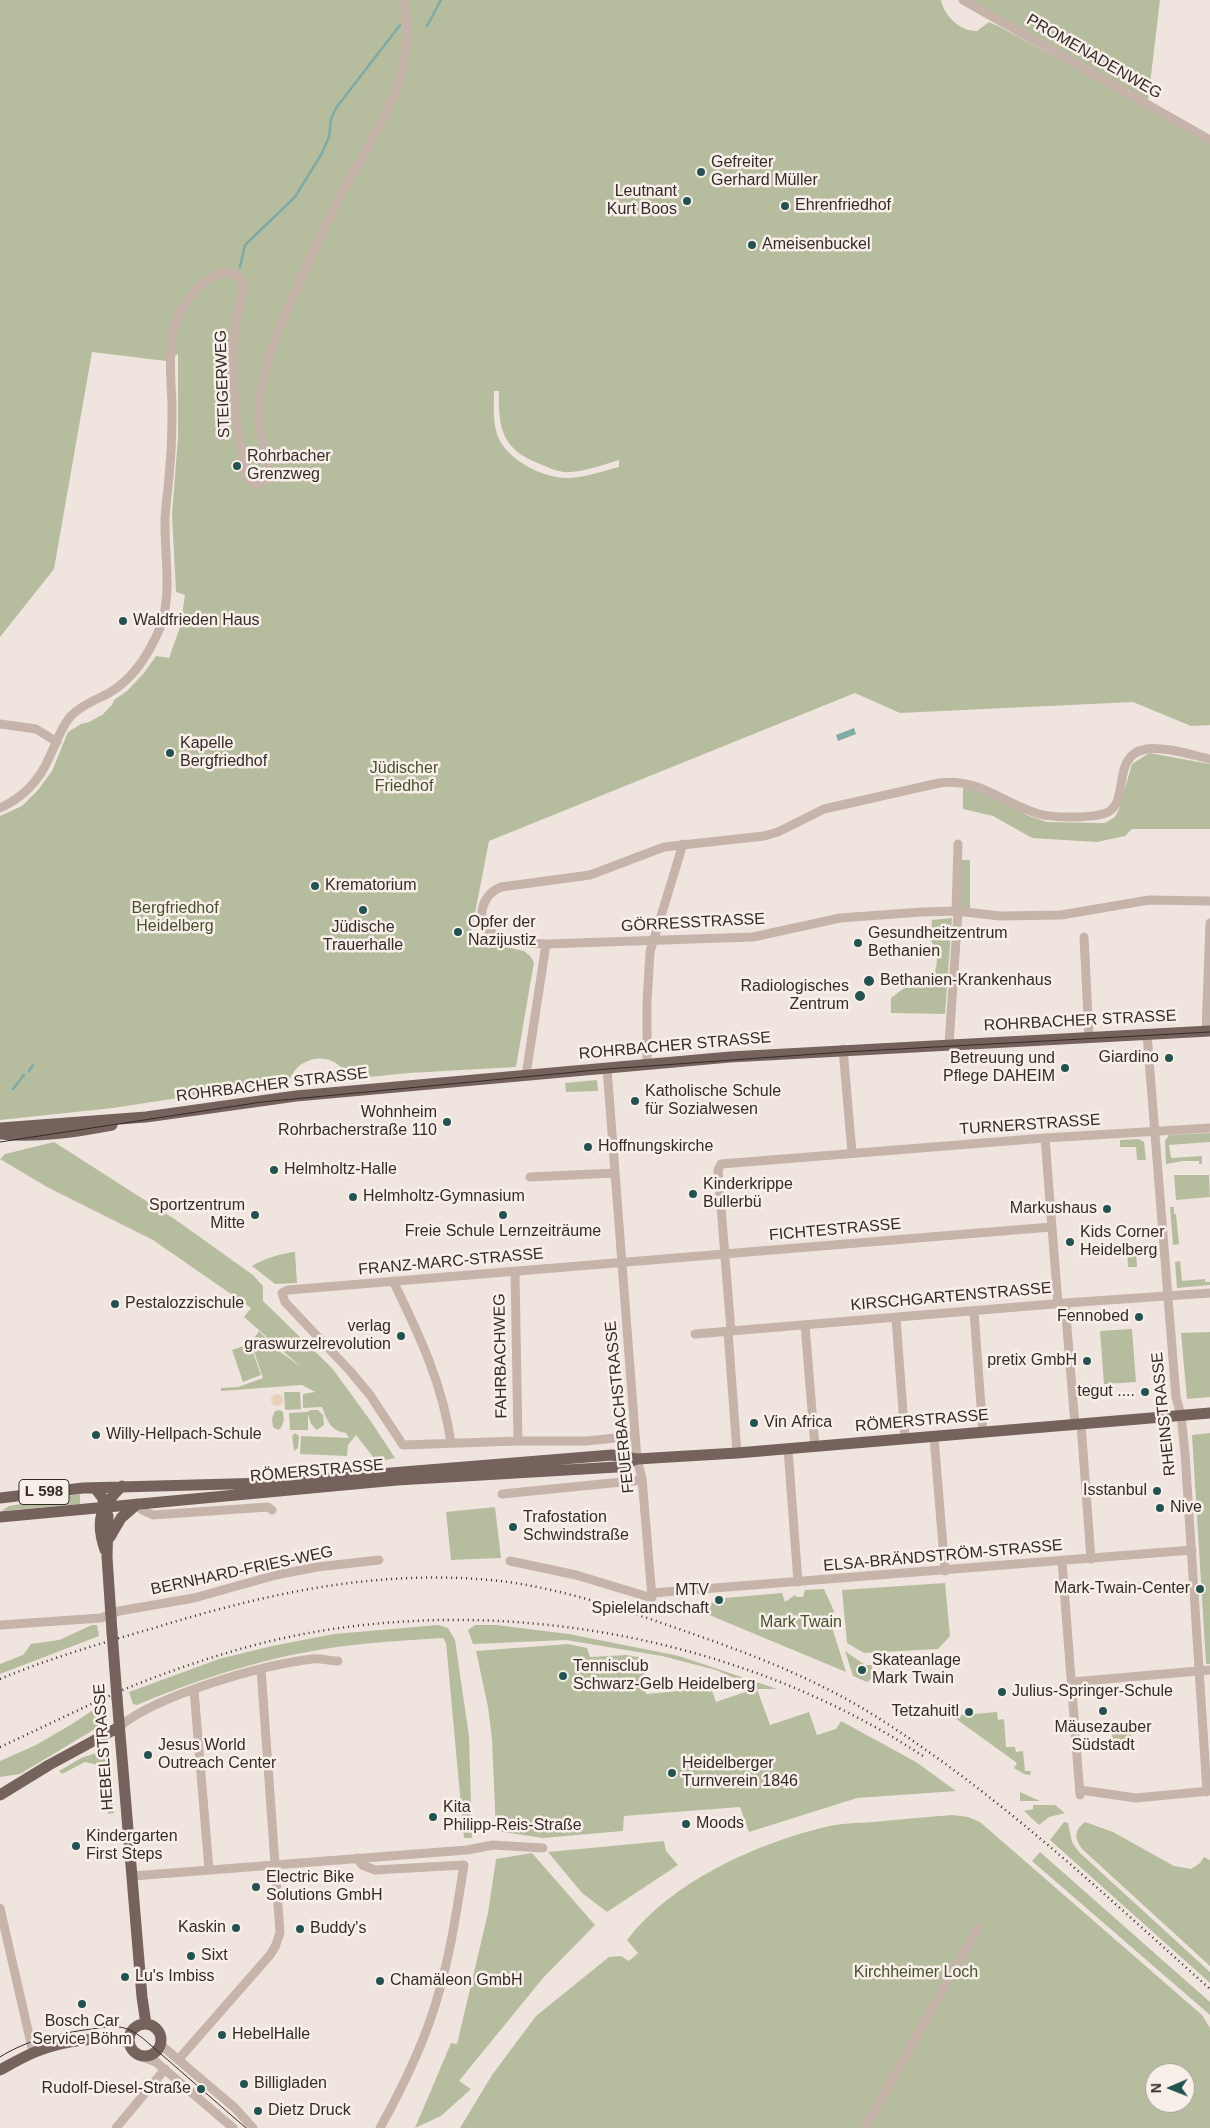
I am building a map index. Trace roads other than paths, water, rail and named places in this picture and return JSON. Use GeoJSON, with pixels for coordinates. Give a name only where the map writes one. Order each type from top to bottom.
{"type":"FeatureCollection","features":[{"type":"Feature","properties":{"kind":"main road","name":"ROHRBACHER STRASSE"},"geometry":{"type":"LineString","coordinates":[[0,1128],[146,1117],[296,1096],[647,1064],[843,1049],[1208,1031]]}},
{"type":"Feature","properties":{"kind":"main road","name":"ROHRBACHER STRASSE"},"geometry":{"type":"LineString","coordinates":[[0,1134],[27,1136],[86,1130],[146,1117]]}},
{"type":"Feature","properties":{"kind":"main road","name":"RÖMERSTRASSE"},"geometry":{"type":"LineString","coordinates":[[1,1500],[122,1486],[268,1483],[612,1455],[636,1459],[737,1453],[1210,1413]]}},
{"type":"Feature","properties":{"kind":"main road","name":"RÖMERSTRASSE"},"geometry":{"type":"LineString","coordinates":[[0,1517],[397,1480],[617,1467],[636,1459]]}},
{"type":"Feature","properties":{"kind":"main road","name":"HEBELSTRASSE"},"geometry":{"type":"LineString","coordinates":[[107,1557],[100,1536],[99,1516],[111,1497],[122,1486]]}},
{"type":"Feature","properties":{"kind":"main road","name":"HEBELSTRASSE"},"geometry":{"type":"LineString","coordinates":[[95,1488],[102,1497],[108,1516],[107,1557],[119,1727],[142,1997],[146,2024]]}},
{"type":"Feature","properties":{"kind":"main road"},"geometry":{"type":"LineString","coordinates":[[108,1541],[121,1518],[137,1504]]}},
{"type":"Feature","properties":{"kind":"main road"},"geometry":{"type":"LineString","coordinates":[[0,1795],[119,1727]]}},
{"type":"Feature","properties":{"kind":"main road"},"geometry":{"type":"LineString","coordinates":[[146,2024],[158,2030],[161,2034],[161,2045],[154,2053],[137,2055],[131,2050],[128,2042],[132,2031],[138,2026],[146,2024]]}},
{"type":"Feature","properties":{"kind":"main road"},"geometry":{"type":"LineString","coordinates":[[0,2070],[33,2052],[54,2046],[96,2039],[117,2039],[128,2042]]}},
{"type":"Feature","properties":{"kind":"street","name":"STEIGERWEG"},"geometry":{"type":"LineString","coordinates":[[0,808],[18,799],[28,790],[45,767],[66,722],[77,710],[118,686],[136,670],[145,658],[162,623],[168,595],[165,519],[171,463],[173,334],[180,312],[191,296],[205,283],[222,273],[235,274],[242,285],[235,320],[233,347],[236,404],[245,471],[248,478],[255,484],[261,484],[267,478],[268,469],[260,436],[259,416],[263,380],[270,351],[316,245],[387,111],[397,88],[408,45],[404,0]]}},
{"type":"Feature","properties":{"kind":"street","name":"PROMENADENWEG"},"geometry":{"type":"LineString","coordinates":[[963,0],[1210,140]]}},
{"type":"Feature","properties":{"kind":"street"},"geometry":{"type":"LineString","coordinates":[[0,724],[36,729],[57,742]]}},
{"type":"Feature","properties":{"kind":"street","name":"GÖRRESSTRASSE"},"geometry":{"type":"LineString","coordinates":[[1210,759],[1159,749],[1140,751],[1125,765],[1118,799],[1112,808],[1104,814],[1066,816],[1040,814],[974,784],[948,781],[824,809],[778,832],[764,836],[683,844],[650,851],[590,875],[501,887],[487,896],[483,905],[482,915],[485,924],[493,934],[534,944],[546,944],[753,937],[840,918],[957,912],[1000,916],[1061,915],[1149,900],[1210,901]]}},
{"type":"Feature","properties":{"kind":"street"},"geometry":{"type":"LineString","coordinates":[[647,1064],[648,973],[652,941],[683,844]]}},
{"type":"Feature","properties":{"kind":"street"},"geometry":{"type":"LineString","coordinates":[[948,1044],[957,912],[958,844]]}},
{"type":"Feature","properties":{"kind":"street"},"geometry":{"type":"LineString","coordinates":[[1208,1031],[1210,923]]}},
{"type":"Feature","properties":{"kind":"street"},"geometry":{"type":"LineString","coordinates":[[1084,938],[1089,1037]]}},
{"type":"Feature","properties":{"kind":"street"},"geometry":{"type":"LineString","coordinates":[[526,1075],[546,944]]}},
{"type":"Feature","properties":{"kind":"street","name":"RHEINSTRASSE"},"geometry":{"type":"LineString","coordinates":[[1147,1034],[1176,1397],[1180,1416],[1192,1550],[1199,1671],[1209,1791]]}},
{"type":"Feature","properties":{"kind":"street"},"geometry":{"type":"LineString","coordinates":[[843,1049],[852,1154]]}},
{"type":"Feature","properties":{"kind":"street","name":"FEUERBACHSTRASSE"},"geometry":{"type":"LineString","coordinates":[[607,1068],[636,1459],[642,1480],[652,1594]]}},
{"type":"Feature","properties":{"kind":"street","name":"TURNERSTRASSE"},"geometry":{"type":"LineString","coordinates":[[725,1254],[719,1166],[1045,1138],[1210,1128]]}},
{"type":"Feature","properties":{"kind":"street"},"geometry":{"type":"LineString","coordinates":[[1045,1138],[1051,1228],[1078,1425],[1091,1559]]}},
{"type":"Feature","properties":{"kind":"street"},"geometry":{"type":"LineString","coordinates":[[530,1177],[615,1173]]}},
{"type":"Feature","properties":{"kind":"street","name":"FICHTESTRASSE"},"geometry":{"type":"LineString","coordinates":[[621,1263],[1051,1228]]}},
{"type":"Feature","properties":{"kind":"street"},"geometry":{"type":"LineString","coordinates":[[725,1254],[737,1453]]}},
{"type":"Feature","properties":{"kind":"street","name":"FRANZ-MARC-STRASSE"},"geometry":{"type":"LineString","coordinates":[[451,1443],[402,1445],[370,1395],[350,1370],[285,1302],[282,1297],[284,1291],[621,1263]]}},
{"type":"Feature","properties":{"kind":"street","name":"FAHRBACHWEG"},"geometry":{"type":"LineString","coordinates":[[515,1271],[518,1440]]}},
{"type":"Feature","properties":{"kind":"street"},"geometry":{"type":"LineString","coordinates":[[394,1281],[427,1352],[436,1377],[446,1412],[451,1443],[518,1440],[586,1440],[635,1436]]}},
{"type":"Feature","properties":{"kind":"street","name":"KIRSCHGARTENSTRASSE"},"geometry":{"type":"LineString","coordinates":[[695,1334],[974,1312],[1061,1303],[1210,1293]]}},
{"type":"Feature","properties":{"kind":"street"},"geometry":{"type":"LineString","coordinates":[[974,1312],[983,1433]]}},
{"type":"Feature","properties":{"kind":"street"},"geometry":{"type":"LineString","coordinates":[[896,1318],[905,1440]]}},
{"type":"Feature","properties":{"kind":"street"},"geometry":{"type":"LineString","coordinates":[[805,1325],[815,1447]]}},
{"type":"Feature","properties":{"kind":"street"},"geometry":{"type":"LineString","coordinates":[[934,1437],[945,1571]]}},
{"type":"Feature","properties":{"kind":"street"},"geometry":{"type":"LineString","coordinates":[[788,1449],[798,1582]]}},
{"type":"Feature","properties":{"kind":"street"},"geometry":{"type":"LineString","coordinates":[[502,1494],[642,1480]]}},
{"type":"Feature","properties":{"kind":"street"},"geometry":{"type":"LineString","coordinates":[[137,1504],[142,1510],[153,1515],[268,1507],[272,1510]]}},
{"type":"Feature","properties":{"kind":"street","name":"ELSA-BRÄNDSTRÖM-STRASSE"},"geometry":{"type":"LineString","coordinates":[[652,1594],[1192,1550]]}},
{"type":"Feature","properties":{"kind":"street","name":"BERNHARD-FRIES-WEG"},"geometry":{"type":"LineString","coordinates":[[0,1625],[99,1618],[194,1598],[301,1570],[379,1560]]}},
{"type":"Feature","properties":{"kind":"street"},"geometry":{"type":"LineString","coordinates":[[510,1561],[576,1575],[652,1598],[652,1594]]}},
{"type":"Feature","properties":{"kind":"street"},"geometry":{"type":"LineString","coordinates":[[1062,1561],[1080,1792],[1136,1798],[1209,1791]]}},
{"type":"Feature","properties":{"kind":"street"},"geometry":{"type":"LineString","coordinates":[[119,1727],[128,1719],[194,1690],[261,1670],[312,1659],[338,1661]]}},
{"type":"Feature","properties":{"kind":"street"},"geometry":{"type":"LineString","coordinates":[[178,2060],[276,1947],[280,1933],[261,1670]]}},
{"type":"Feature","properties":{"kind":"street"},"geometry":{"type":"LineString","coordinates":[[1072,1682],[1210,1670]]}},
{"type":"Feature","properties":{"kind":"street"},"geometry":{"type":"LineString","coordinates":[[194,1690],[209,1870]]}},
{"type":"Feature","properties":{"kind":"street"},"geometry":{"type":"LineString","coordinates":[[133,1876],[468,1850],[493,1845],[544,1848]]}},
{"type":"Feature","properties":{"kind":"street"},"geometry":{"type":"LineString","coordinates":[[357,1858],[362,1865],[376,1870],[464,1866],[448,1959],[439,1994],[426,2032],[397,2098],[380,2128]]}},
{"type":"Feature","properties":{"kind":"street"},"geometry":{"type":"LineString","coordinates":[[0,1908],[33,2052]]}},
{"type":"Feature","properties":{"kind":"street"},"geometry":{"type":"LineString","coordinates":[[865,2128],[978,1927]]}},
{"type":"Feature","properties":{"kind":"street"},"geometry":{"type":"LineString","coordinates":[[161,2045],[235,2108],[253,2128]]}},
{"type":"Feature","properties":{"kind":"street"},"geometry":{"type":"LineString","coordinates":[[137,2055],[156,2062],[233,2128]]}},
{"type":"Feature","properties":{"kind":"street"},"geometry":{"type":"LineString","coordinates":[[116,2128],[165,2069]]}},
{"type":"Feature","properties":{"kind":"water"},"geometry":{"type":"Polygon","coordinates":[[[854,728],[856,734],[838,741],[836,735],[854,728]]]}},
{"type":"Feature","properties":{"kind":"waterway"},"geometry":{"type":"LineString","coordinates":[[427,26],[441,0]]}},
{"type":"Feature","properties":{"kind":"waterway"},"geometry":{"type":"LineString","coordinates":[[240,267],[245,245],[295,197],[322,153],[329,137],[331,119],[336,108],[400,25]]}},
{"type":"Feature","properties":{"kind":"waterway"},"geometry":{"type":"LineString","coordinates":[[29,1071],[33,1065]]}},
{"type":"Feature","properties":{"kind":"waterway"},"geometry":{"type":"LineString","coordinates":[[13,1089],[24,1075]]}},
{"type":"Feature","properties":{"kind":"tram line"},"geometry":{"type":"LineString","coordinates":[[0,1142],[262,1102],[607,1069],[844,1052],[1210,1032]]}},
{"type":"Feature","properties":{"kind":"tram line"},"geometry":{"type":"LineString","coordinates":[[0,2057],[20,2046],[51,2036],[106,2027],[126,2029],[143,2038],[246,2128]]}},
{"type":"Feature","properties":{"kind":"railway"},"geometry":{"type":"LineString","coordinates":[[0,1679],[76,1651],[196,1615],[282,1594],[325,1586],[412,1578],[456,1578],[500,1581],[575,1596],[648,1618],[745,1653],[794,1673],[864,1709],[930,1752],[1013,1816],[1093,1884],[1210,1989]]}},
{"type":"Feature","properties":{"kind":"railway"},"geometry":{"type":"LineString","coordinates":[[0,1747],[132,1686],[240,1649],[326,1630],[415,1621],[505,1621],[595,1631],[683,1650],[769,1678],[850,1714],[926,1758]]}},
{"type":"Feature","properties":{"kind":"place","name":"Gefreiter Gerhard Müller"},"geometry":{"type":"Point","coordinates":[701,172]}},
{"type":"Feature","properties":{"kind":"place","name":"Leutnant Kurt Boos"},"geometry":{"type":"Point","coordinates":[687,201]}},
{"type":"Feature","properties":{"kind":"place","name":"Ehrenfriedhof"},"geometry":{"type":"Point","coordinates":[785,206]}},
{"type":"Feature","properties":{"kind":"place","name":"Ameisenbuckel"},"geometry":{"type":"Point","coordinates":[752,245]}},
{"type":"Feature","properties":{"kind":"place","name":"Rohrbacher Grenzweg"},"geometry":{"type":"Point","coordinates":[237,466]}},
{"type":"Feature","properties":{"kind":"place","name":"Waldfrieden Haus"},"geometry":{"type":"Point","coordinates":[123,621]}},
{"type":"Feature","properties":{"kind":"place","name":"Kapelle Bergfriedhof"},"geometry":{"type":"Point","coordinates":[170,753]}},
{"type":"Feature","properties":{"kind":"place","name":"Krematorium"},"geometry":{"type":"Point","coordinates":[315,886]}},
{"type":"Feature","properties":{"kind":"place","name":"Jüdische Trauerhalle"},"geometry":{"type":"Point","coordinates":[363,910]}},
{"type":"Feature","properties":{"kind":"place","name":"Opfer der Nazijustiz"},"geometry":{"type":"Point","coordinates":[458,932]}},
{"type":"Feature","properties":{"kind":"place","name":"Gesundheitzentrum Bethanien"},"geometry":{"type":"Point","coordinates":[858,943]}},
{"type":"Feature","properties":{"kind":"place","name":"Bethanien-Krankenhaus"},"geometry":{"type":"Point","coordinates":[869,981]}},
{"type":"Feature","properties":{"kind":"place","name":"Radiologisches Zentrum"},"geometry":{"type":"Point","coordinates":[860,996]}},
{"type":"Feature","properties":{"kind":"place","name":"Giardino"},"geometry":{"type":"Point","coordinates":[1169,1058]}},
{"type":"Feature","properties":{"kind":"place","name":"Betreuung und Pflege DAHEIM"},"geometry":{"type":"Point","coordinates":[1065,1068]}},
{"type":"Feature","properties":{"kind":"place","name":"Katholische Schule für Sozialwesen"},"geometry":{"type":"Point","coordinates":[635,1101]}},
{"type":"Feature","properties":{"kind":"place","name":"Wohnheim Rohrbacherstraße 110"},"geometry":{"type":"Point","coordinates":[447,1122]}},
{"type":"Feature","properties":{"kind":"place","name":"Hoffnungskirche"},"geometry":{"type":"Point","coordinates":[588,1147]}},
{"type":"Feature","properties":{"kind":"place","name":"Helmholtz-Halle"},"geometry":{"type":"Point","coordinates":[274,1170]}},
{"type":"Feature","properties":{"kind":"place","name":"Kinderkrippe Bullerbü"},"geometry":{"type":"Point","coordinates":[693,1194]}},
{"type":"Feature","properties":{"kind":"place","name":"Helmholtz-Gymnasium"},"geometry":{"type":"Point","coordinates":[353,1197]}},
{"type":"Feature","properties":{"kind":"place","name":"Markushaus"},"geometry":{"type":"Point","coordinates":[1107,1209]}},
{"type":"Feature","properties":{"kind":"place","name":"Sportzentrum Mitte"},"geometry":{"type":"Point","coordinates":[255,1215]}},
{"type":"Feature","properties":{"kind":"place","name":"Freie Schule Lernzeiträume"},"geometry":{"type":"Point","coordinates":[503,1215]}},
{"type":"Feature","properties":{"kind":"place","name":"Kids Corner Heidelberg"},"geometry":{"type":"Point","coordinates":[1070,1242]}},
{"type":"Feature","properties":{"kind":"place","name":"Pestalozzischule"},"geometry":{"type":"Point","coordinates":[115,1304]}},
{"type":"Feature","properties":{"kind":"place","name":"Fennobed"},"geometry":{"type":"Point","coordinates":[1139,1317]}},
{"type":"Feature","properties":{"kind":"place","name":"verlag graswurzelrevolution"},"geometry":{"type":"Point","coordinates":[401,1336]}},
{"type":"Feature","properties":{"kind":"place","name":"pretix GmbH"},"geometry":{"type":"Point","coordinates":[1087,1361]}},
{"type":"Feature","properties":{"kind":"place","name":"tegut ...."},"geometry":{"type":"Point","coordinates":[1145,1392]}},
{"type":"Feature","properties":{"kind":"place","name":"Vin Africa"},"geometry":{"type":"Point","coordinates":[754,1423]}},
{"type":"Feature","properties":{"kind":"place","name":"Willy-Hellpach-Schule"},"geometry":{"type":"Point","coordinates":[96,1435]}},
{"type":"Feature","properties":{"kind":"place","name":"Isstanbul"},"geometry":{"type":"Point","coordinates":[1157,1491]}},
{"type":"Feature","properties":{"kind":"place","name":"Nive"},"geometry":{"type":"Point","coordinates":[1160,1508]}},
{"type":"Feature","properties":{"kind":"place","name":"Trafostation Schwindstraße"},"geometry":{"type":"Point","coordinates":[513,1527]}},
{"type":"Feature","properties":{"kind":"place","name":"Mark-Twain-Center"},"geometry":{"type":"Point","coordinates":[1200,1589]}},
{"type":"Feature","properties":{"kind":"place","name":"MTV Spielelandschaft"},"geometry":{"type":"Point","coordinates":[719,1600]}},
{"type":"Feature","properties":{"kind":"place","name":"Skateanlage Mark Twain"},"geometry":{"type":"Point","coordinates":[862,1670]}},
{"type":"Feature","properties":{"kind":"place","name":"Tennisclub Schwarz-Gelb Heidelberg"},"geometry":{"type":"Point","coordinates":[563,1676]}},
{"type":"Feature","properties":{"kind":"place","name":"Julius-Springer-Schule"},"geometry":{"type":"Point","coordinates":[1002,1692]}},
{"type":"Feature","properties":{"kind":"place","name":"Mäusezauber Südstadt"},"geometry":{"type":"Point","coordinates":[1103,1711]}},
{"type":"Feature","properties":{"kind":"place","name":"Tetzahuitl"},"geometry":{"type":"Point","coordinates":[969,1712]}},
{"type":"Feature","properties":{"kind":"place","name":"Jesus World Outreach Center"},"geometry":{"type":"Point","coordinates":[148,1755]}},
{"type":"Feature","properties":{"kind":"place","name":"Heidelberger Turnverein 1846"},"geometry":{"type":"Point","coordinates":[672,1773]}},
{"type":"Feature","properties":{"kind":"place","name":"Kita Philipp-Reis-Straße"},"geometry":{"type":"Point","coordinates":[433,1817]}},
{"type":"Feature","properties":{"kind":"place","name":"Moods"},"geometry":{"type":"Point","coordinates":[686,1824]}},
{"type":"Feature","properties":{"kind":"place","name":"Kindergarten First Steps"},"geometry":{"type":"Point","coordinates":[76,1846]}},
{"type":"Feature","properties":{"kind":"place","name":"Electric Bike Solutions GmbH"},"geometry":{"type":"Point","coordinates":[256,1887]}},
{"type":"Feature","properties":{"kind":"place","name":"Kaskin"},"geometry":{"type":"Point","coordinates":[236,1928]}},
{"type":"Feature","properties":{"kind":"place","name":"Buddy's"},"geometry":{"type":"Point","coordinates":[300,1929]}},
{"type":"Feature","properties":{"kind":"place","name":"Sixt"},"geometry":{"type":"Point","coordinates":[191,1956]}},
{"type":"Feature","properties":{"kind":"place","name":"Lu's Imbiss"},"geometry":{"type":"Point","coordinates":[125,1977]}},
{"type":"Feature","properties":{"kind":"place","name":"Chamäleon GmbH"},"geometry":{"type":"Point","coordinates":[380,1981]}},
{"type":"Feature","properties":{"kind":"place","name":"Bosch Car Service Böhm"},"geometry":{"type":"Point","coordinates":[82,2004]}},
{"type":"Feature","properties":{"kind":"place","name":"HebelHalle"},"geometry":{"type":"Point","coordinates":[222,2035]}},
{"type":"Feature","properties":{"kind":"place","name":"Billigladen"},"geometry":{"type":"Point","coordinates":[244,2084]}},
{"type":"Feature","properties":{"kind":"place","name":"Rudolf-Diesel-Straße"},"geometry":{"type":"Point","coordinates":[201,2089]}},
{"type":"Feature","properties":{"kind":"place","name":"Dietz Druck"},"geometry":{"type":"Point","coordinates":[258,2111]}},
{"type":"Feature","properties":{"kind":"park label","name":"Jüdischer Friedhof"},"geometry":{"type":"Point","coordinates":[404,778]}},
{"type":"Feature","properties":{"kind":"park label","name":"Bergfriedhof Heidelberg"},"geometry":{"type":"Point","coordinates":[175,918]}},
{"type":"Feature","properties":{"kind":"park label","name":"Mark Twain"},"geometry":{"type":"Point","coordinates":[801,1623]}},
{"type":"Feature","properties":{"kind":"park label","name":"Kirchheimer Loch"},"geometry":{"type":"Point","coordinates":[916,1973]}}]}
